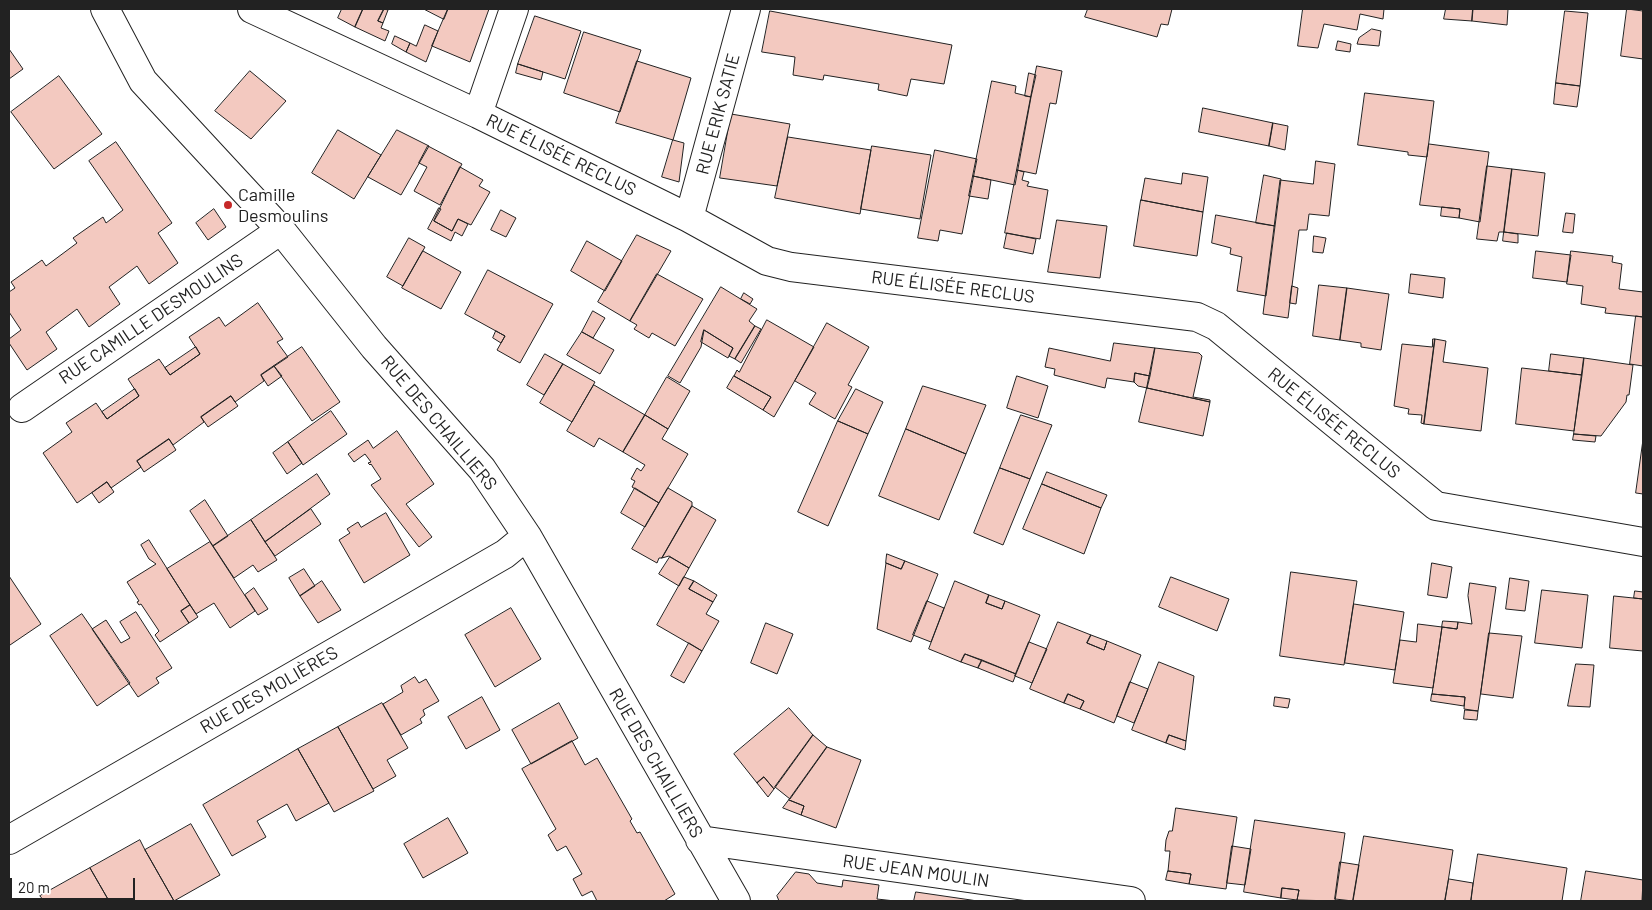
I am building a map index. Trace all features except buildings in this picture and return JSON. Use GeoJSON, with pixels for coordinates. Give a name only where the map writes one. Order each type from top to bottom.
{"type":"FeatureCollection","features":[{"type":"Feature","properties":{"kind":"street","name":"RUE DES CHAILLIERS"},"geometry":{"type":"LineString","coordinates":[[105,9],[144,81],[281,230],[374,348],[482,469],[527,536],[736,901]]}},
{"type":"Feature","properties":{"kind":"street","name":"RUE ÉLISÉE RECLUS"},"geometry":{"type":"LineString","coordinates":[[252,9],[478,114],[689,218],[767,261],[791,267],[1197,317],[1216,326],[1436,506],[1643,542]]}},
{"type":"Feature","properties":{"kind":"street"},"geometry":{"type":"LineString","coordinates":[[478,114],[514,9]]}},
{"type":"Feature","properties":{"kind":"street","name":"RUE ERIK SATIE"},"geometry":{"type":"LineString","coordinates":[[689,218],[746,9]]}},
{"type":"Feature","properties":{"kind":"street","name":"RUE CAMILLE DESMOULINS"},"geometry":{"type":"LineString","coordinates":[[22,408],[281,230]]}},
{"type":"Feature","properties":{"kind":"street","name":"RUE DES MOLIÈRES"},"geometry":{"type":"LineString","coordinates":[[9,840],[505,554],[527,536]]}},
{"type":"Feature","properties":{"kind":"street","name":"RUE JEAN MOULIN"},"geometry":{"type":"LineString","coordinates":[[700,840],[1132,901]]}},
{"type":"Feature","properties":{"kind":"place","name":"Camille Desmoulins"},"geometry":{"type":"Point","coordinates":[228,205]}}]}
